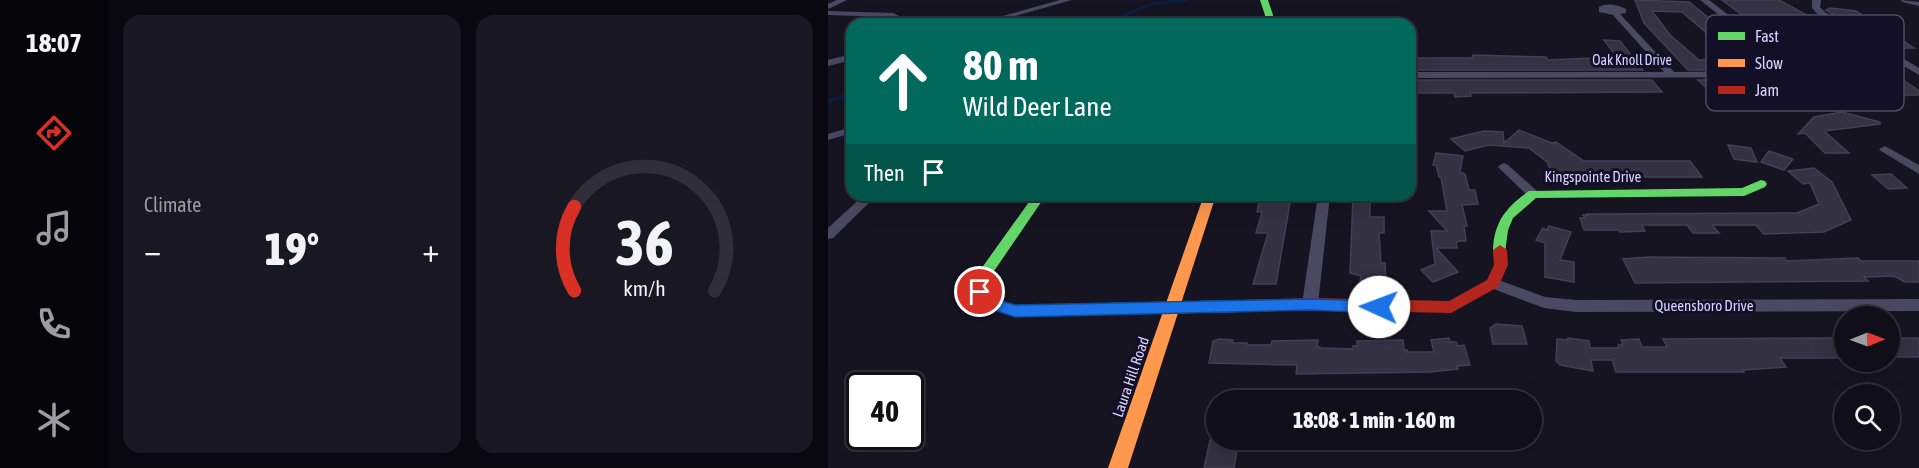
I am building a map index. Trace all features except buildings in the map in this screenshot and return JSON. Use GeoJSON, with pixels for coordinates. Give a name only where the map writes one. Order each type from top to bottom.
{"type":"FeatureCollection","features":[{"type":"Feature","properties":{"kind":"street"},"geometry":{"type":"LineString","coordinates":[[828,8],[843,0]]}},
{"type":"Feature","properties":{"kind":"street"},"geometry":{"type":"LineString","coordinates":[[1022,0],[1038,8]]}},
{"type":"Feature","properties":{"kind":"street"},"geometry":{"type":"LineString","coordinates":[[1000,18],[1068,0]]}},
{"type":"Feature","properties":{"kind":"street"},"geometry":{"type":"LineString","coordinates":[[1264,0],[1269,18]]}},
{"type":"Feature","properties":{"kind":"street"},"geometry":{"type":"LineString","coordinates":[[1704,0],[1723,15]]}},
{"type":"Feature","properties":{"kind":"street"},"geometry":{"type":"LineString","coordinates":[[1905,0],[1919,4]]}},
{"type":"Feature","properties":{"kind":"street"},"geometry":{"type":"LineString","coordinates":[[1813,1],[1816,8],[1825,15]]}},
{"type":"Feature","properties":{"kind":"street"},"geometry":{"type":"LineString","coordinates":[[828,13],[893,15],[899,18]]}},
{"type":"Feature","properties":{"kind":"street"},"geometry":{"type":"LineString","coordinates":[[1615,13],[1671,74]]}},
{"type":"Feature","properties":{"kind":"street"},"geometry":{"type":"LineString","coordinates":[[828,63],[846,58]]}},
{"type":"Feature","properties":{"kind":"street"},"geometry":{"type":"LineString","coordinates":[[1904,63],[1919,72]]}},
{"type":"Feature","properties":{"kind":"street","name":"Oak Knoll Drive"},"geometry":{"type":"LineString","coordinates":[[1416,75],[1706,74]]}},
{"type":"Feature","properties":{"kind":"street"},"geometry":{"type":"LineString","coordinates":[[828,137],[846,132]]}},
{"type":"Feature","properties":{"kind":"street"},"geometry":{"type":"LineString","coordinates":[[1885,149],[1919,170]]}},
{"type":"Feature","properties":{"kind":"street"},"geometry":{"type":"LineString","coordinates":[[1504,167],[1533,194]]}},
{"type":"Feature","properties":{"kind":"street","name":"Kingspointe Drive"},"geometry":{"type":"LineString","coordinates":[[1493,283],[1501,265],[1500,242],[1503,221],[1514,207],[1533,194],[1744,192],[1761,184]]}},
{"type":"Feature","properties":{"kind":"street"},"geometry":{"type":"LineString","coordinates":[[828,235],[865,201]]}},
{"type":"Feature","properties":{"kind":"street"},"geometry":{"type":"LineString","coordinates":[[1036,201],[983,276],[980,292],[987,302],[1015,311],[1310,304],[1451,307],[1493,283]]}},
{"type":"Feature","properties":{"kind":"street","name":"Laura Hill Road"},"geometry":{"type":"LineString","coordinates":[[1118,468],[1208,201]]}},
{"type":"Feature","properties":{"kind":"street"},"geometry":{"type":"LineString","coordinates":[[1310,304],[1323,201]]}},
{"type":"Feature","properties":{"kind":"street","name":"Queensboro Drive"},"geometry":{"type":"LineString","coordinates":[[1493,283],[1545,302],[1576,306],[1919,305]]}},
{"type":"Feature","properties":{"kind":"waterway"},"geometry":{"type":"LineString","coordinates":[[1118,18],[1151,4],[1188,0]]}},
{"type":"Feature","properties":{"kind":"waterway"},"geometry":{"type":"LineString","coordinates":[[828,101],[846,96]]}},
{"type":"Feature","properties":{"kind":"traffic: fast"},"geometry":{"type":"LineString","coordinates":[[1264,0],[1269,18]]}},
{"type":"Feature","properties":{"kind":"traffic: fast"},"geometry":{"type":"LineString","coordinates":[[1500,250],[1501,230],[1507,216],[1533,194],[1744,192],[1761,184]]}},
{"type":"Feature","properties":{"kind":"traffic: fast"},"geometry":{"type":"LineString","coordinates":[[1036,201],[983,276],[979,292],[991,303],[1015,311],[1240,306]]}},
{"type":"Feature","properties":{"kind":"traffic: slow"},"geometry":{"type":"LineString","coordinates":[[1118,468],[1208,201]]}},
{"type":"Feature","properties":{"kind":"traffic: jam"},"geometry":{"type":"LineString","coordinates":[[1240,306],[1310,304],[1451,307],[1493,283],[1501,265],[1500,250]]}},
{"type":"Feature","properties":{"kind":"route"},"geometry":{"type":"LineString","coordinates":[[980,292],[987,302],[999,308],[1015,311],[1310,304],[1379,307]]}}]}
